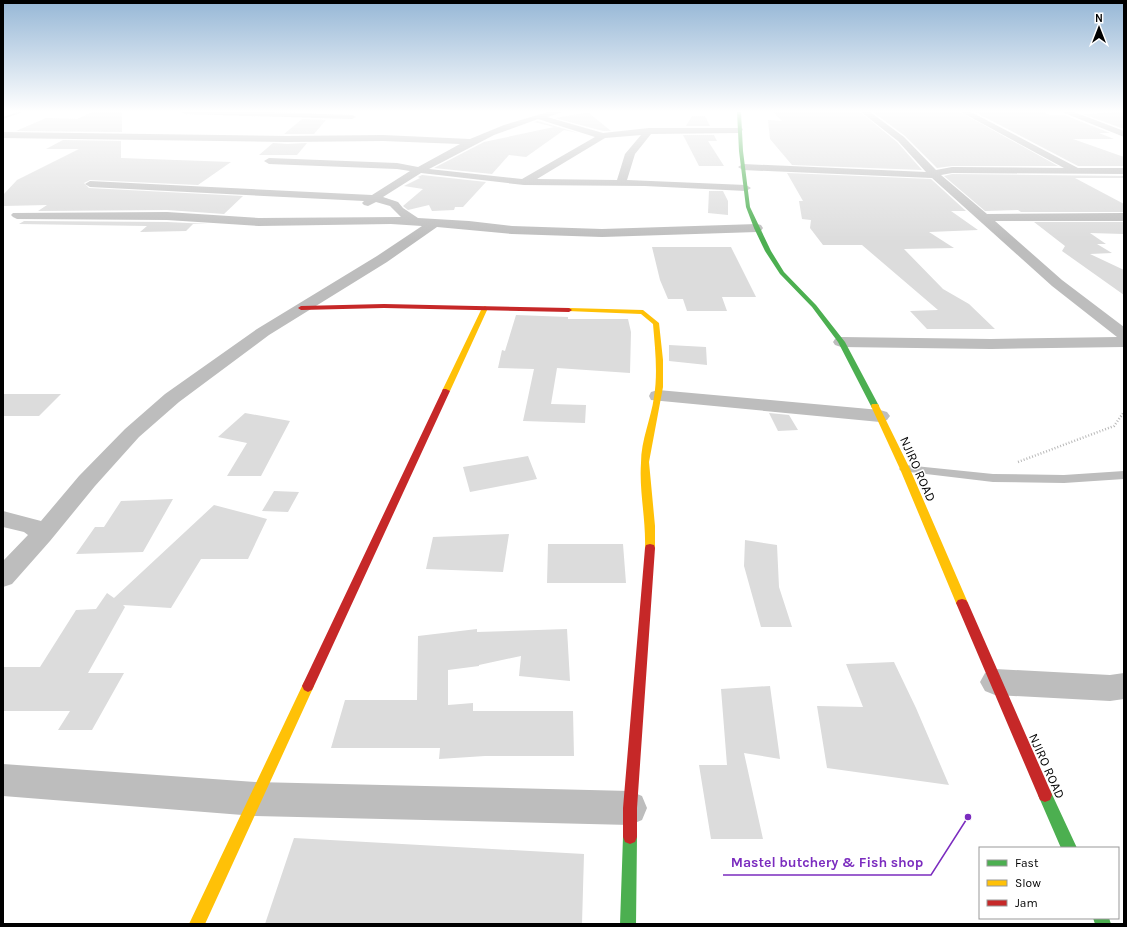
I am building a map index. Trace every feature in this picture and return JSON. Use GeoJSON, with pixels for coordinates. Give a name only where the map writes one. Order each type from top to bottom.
{"type":"FeatureCollection","features":[{"type":"Feature","properties":{"kind":"street"},"geometry":{"type":"LineString","coordinates":[[348,220],[374,198],[404,177],[446,155]]}},
{"type":"Feature","properties":{"kind":"street"},"geometry":{"type":"LineString","coordinates":[[524,182],[570,155]]}},
{"type":"Feature","properties":{"kind":"street"},"geometry":{"type":"LineString","coordinates":[[621,183],[629,155]]}},
{"type":"Feature","properties":{"kind":"street","name":"NJIRO ROAD"},"geometry":{"type":"LineString","coordinates":[[742,155],[748,207],[757,228],[768,251],[782,273],[814,306],[841,342],[880,416],[905,470],[995,682],[1069,847]]}},
{"type":"Feature","properties":{"kind":"street"},"geometry":{"type":"LineString","coordinates":[[916,155],[935,175],[1057,283],[1124,335]]}},
{"type":"Feature","properties":{"kind":"street"},"geometry":{"type":"LineString","coordinates":[[1048,155],[1078,171]]}},
{"type":"Feature","properties":{"kind":"street"},"geometry":{"type":"LineString","coordinates":[[269,161],[327,156],[421,169],[428,172],[454,176],[524,182],[621,183],[746,188]]}},
{"type":"Feature","properties":{"kind":"street"},"geometry":{"type":"LineString","coordinates":[[743,167],[935,175]]}},
{"type":"Feature","properties":{"kind":"street"},"geometry":{"type":"LineString","coordinates":[[935,175],[934,173],[937,171],[952,170],[1124,171]]}},
{"type":"Feature","properties":{"kind":"street"},"geometry":{"type":"LineString","coordinates":[[90,184],[374,198],[389,200],[399,210],[414,221]]}},
{"type":"Feature","properties":{"kind":"street"},"geometry":{"type":"LineString","coordinates":[[17,215],[167,216],[259,222],[348,220],[414,221],[512,230],[595,232],[757,228]]}},
{"type":"Feature","properties":{"kind":"street"},"geometry":{"type":"LineString","coordinates":[[983,218],[1124,217]]}},
{"type":"Feature","properties":{"kind":"street"},"geometry":{"type":"LineString","coordinates":[[3,577],[42,535],[87,481],[132,433],[172,398],[263,332],[382,259],[434,223]]}},
{"type":"Feature","properties":{"kind":"street"},"geometry":{"type":"LineString","coordinates":[[301,308],[384,306],[643,312],[656,322],[658,343],[658,396],[645,461],[651,532],[630,808],[628,924]]}},
{"type":"Feature","properties":{"kind":"street"},"geometry":{"type":"LineString","coordinates":[[197,924],[485,308]]}},
{"type":"Feature","properties":{"kind":"street"},"geometry":{"type":"LineString","coordinates":[[841,342],[991,344],[1124,342]]}},
{"type":"Feature","properties":{"kind":"street"},"geometry":{"type":"LineString","coordinates":[[658,396],[880,416]]}},
{"type":"Feature","properties":{"kind":"street"},"geometry":{"type":"LineString","coordinates":[[3,519],[32,526],[42,535]]}},
{"type":"Feature","properties":{"kind":"street"},"geometry":{"type":"LineString","coordinates":[[995,682],[1110,688],[1124,686]]}},
{"type":"Feature","properties":{"kind":"street"},"geometry":{"type":"LineString","coordinates":[[3,780],[255,799],[630,808]]}},
{"type":"Feature","properties":{"kind":"lane"},"geometry":{"type":"LineString","coordinates":[[905,470],[993,478],[1064,479],[1124,475]]}},
{"type":"Feature","properties":{"kind":"path"},"geometry":{"type":"LineString","coordinates":[[978,476],[1114,426],[1124,412]]}},
{"type":"Feature","properties":{"kind":"building"},"geometry":{"type":"Polygon","coordinates":[[[66,155],[121,155],[121,158],[231,162],[198,185],[90,180],[84,183],[89,188],[243,196],[224,214],[167,210],[38,211],[47,205],[3,206],[3,195],[17,180],[66,155]]]}},
{"type":"Feature","properties":{"kind":"building"},"geometry":{"type":"Polygon","coordinates":[[[458,155],[509,155],[492,174],[434,168],[458,155]]]}},
{"type":"Feature","properties":{"kind":"building"},"geometry":{"type":"Polygon","coordinates":[[[511,155],[528,155],[526,157],[511,155]]]}},
{"type":"Feature","properties":{"kind":"building"},"geometry":{"type":"Polygon","coordinates":[[[693,155],[717,155],[724,166],[699,166],[693,155]]]}},
{"type":"Feature","properties":{"kind":"building"},"geometry":{"type":"Polygon","coordinates":[[[784,155],[909,155],[922,170],[792,165],[784,155]]]}},
{"type":"Feature","properties":{"kind":"building"},"geometry":{"type":"Polygon","coordinates":[[[924,155],[1039,155],[1058,166],[952,166],[937,168],[924,155]]]}},
{"type":"Feature","properties":{"kind":"building"},"geometry":{"type":"Polygon","coordinates":[[[1058,155],[1119,155],[1124,157],[1124,166],[1078,166],[1058,155]]]}},
{"type":"Feature","properties":{"kind":"building"},"geometry":{"type":"Polygon","coordinates":[[[787,173],[931,179],[966,211],[951,211],[978,230],[929,232],[954,248],[904,249],[943,289],[969,304],[995,329],[927,329],[910,311],[938,310],[862,245],[823,245],[810,228],[811,220],[802,219],[799,201],[803,201],[787,173]]]}},
{"type":"Feature","properties":{"kind":"building"},"geometry":{"type":"Polygon","coordinates":[[[952,174],[1124,176],[1124,178],[1075,178],[1124,204],[1124,212],[1021,212],[1018,210],[985,211],[944,176],[952,174]]]}},
{"type":"Feature","properties":{"kind":"building"},"geometry":{"type":"Polygon","coordinates":[[[422,175],[486,182],[463,207],[455,207],[454,210],[432,211],[429,205],[408,210],[403,206],[423,189],[404,186],[420,178],[418,177],[422,175]]]}},
{"type":"Feature","properties":{"kind":"building"},"geometry":{"type":"Polygon","coordinates":[[[709,191],[723,191],[728,201],[728,215],[708,213],[709,191]]]}},
{"type":"Feature","properties":{"kind":"building"},"geometry":{"type":"Polygon","coordinates":[[[24,221],[167,222],[208,224],[193,224],[186,231],[140,232],[147,226],[19,224],[24,221]]]}},
{"type":"Feature","properties":{"kind":"building"},"geometry":{"type":"Polygon","coordinates":[[[1034,222],[1124,222],[1124,234],[1090,233],[1106,244],[1097,244],[1112,253],[1090,254],[1124,270],[1124,295],[1062,251],[1065,246],[1034,222]]]}},
{"type":"Feature","properties":{"kind":"building"},"geometry":{"type":"Polygon","coordinates":[[[652,247],[731,247],[756,297],[722,297],[727,311],[687,311],[683,299],[668,299],[660,280],[652,247]]]}},
{"type":"Feature","properties":{"kind":"building"},"geometry":{"type":"Polygon","coordinates":[[[516,315],[568,317],[568,319],[628,319],[631,332],[630,373],[557,368],[551,404],[586,405],[585,423],[523,421],[534,369],[498,368],[502,350],[505,351],[516,315]]]}},
{"type":"Feature","properties":{"kind":"building"},"geometry":{"type":"Polygon","coordinates":[[[669,345],[706,347],[707,365],[669,361],[669,345]]]}},
{"type":"Feature","properties":{"kind":"building"},"geometry":{"type":"Polygon","coordinates":[[[3,394],[61,394],[39,416],[3,416],[3,394]]]}},
{"type":"Feature","properties":{"kind":"building"},"geometry":{"type":"Polygon","coordinates":[[[245,413],[290,421],[261,476],[227,476],[247,443],[218,437],[245,413]]]}},
{"type":"Feature","properties":{"kind":"building"},"geometry":{"type":"Polygon","coordinates":[[[769,413],[789,415],[798,430],[778,431],[769,413]]]}},
{"type":"Feature","properties":{"kind":"building"},"geometry":{"type":"Polygon","coordinates":[[[528,456],[537,479],[470,492],[463,467],[528,456]]]}},
{"type":"Feature","properties":{"kind":"building"},"geometry":{"type":"Polygon","coordinates":[[[274,491],[299,492],[288,512],[262,511],[274,491]]]}},
{"type":"Feature","properties":{"kind":"building"},"geometry":{"type":"Polygon","coordinates":[[[173,499],[143,552],[76,554],[95,527],[104,527],[121,501],[173,499]]]}},
{"type":"Feature","properties":{"kind":"building"},"geometry":{"type":"Polygon","coordinates":[[[214,505],[267,519],[248,559],[201,559],[171,608],[123,605],[125,607],[88,673],[124,673],[92,730],[58,730],[70,711],[3,711],[3,667],[40,667],[76,610],[96,609],[107,593],[114,598],[214,505]]]}},
{"type":"Feature","properties":{"kind":"building"},"geometry":{"type":"Polygon","coordinates":[[[509,534],[503,572],[426,569],[433,537],[509,534]]]}},
{"type":"Feature","properties":{"kind":"building"},"geometry":{"type":"Polygon","coordinates":[[[745,540],[777,545],[779,587],[792,627],[761,627],[744,566],[745,540]]]}},
{"type":"Feature","properties":{"kind":"building"},"geometry":{"type":"Polygon","coordinates":[[[548,544],[623,544],[626,583],[547,583],[548,544]]]}},
{"type":"Feature","properties":{"kind":"building"},"geometry":{"type":"Polygon","coordinates":[[[477,629],[477,632],[567,629],[570,681],[519,676],[521,656],[479,666],[448,670],[448,705],[473,703],[473,711],[573,711],[574,756],[485,756],[439,759],[440,748],[331,748],[345,700],[417,700],[418,636],[477,629]]]}},
{"type":"Feature","properties":{"kind":"building"},"geometry":{"type":"Polygon","coordinates":[[[894,662],[916,708],[949,785],[827,768],[817,706],[863,707],[846,664],[894,662]]]}},
{"type":"Feature","properties":{"kind":"building"},"geometry":{"type":"Polygon","coordinates":[[[770,686],[780,759],[744,753],[763,839],[711,839],[699,765],[727,765],[721,689],[770,686]]]}},
{"type":"Feature","properties":{"kind":"building"},"geometry":{"type":"Polygon","coordinates":[[[294,838],[584,854],[582,924],[265,924],[294,838]]]}},
{"type":"Feature","properties":{"kind":"traffic: fast"},"geometry":{"type":"LineString","coordinates":[[742,155],[748,207],[768,251],[782,273],[814,306],[841,342],[875,406]]}},
{"type":"Feature","properties":{"kind":"traffic: fast"},"geometry":{"type":"LineString","coordinates":[[1045,795],[1069,847]]}},
{"type":"Feature","properties":{"kind":"traffic: fast"},"geometry":{"type":"LineString","coordinates":[[628,924],[630,837]]}},
{"type":"Feature","properties":{"kind":"traffic: fast"},"geometry":{"type":"LineString","coordinates":[[1101,919],[1103,924]]}},
{"type":"Feature","properties":{"kind":"traffic: slow"},"geometry":{"type":"LineString","coordinates":[[446,391],[485,308]]}},
{"type":"Feature","properties":{"kind":"traffic: slow"},"geometry":{"type":"LineString","coordinates":[[569,310],[643,312],[656,323],[659,360],[659,387],[645,462],[650,526],[650,548]]}},
{"type":"Feature","properties":{"kind":"traffic: slow"},"geometry":{"type":"LineString","coordinates":[[875,406],[905,469],[962,603]]}},
{"type":"Feature","properties":{"kind":"traffic: slow"},"geometry":{"type":"LineString","coordinates":[[197,924],[308,686]]}},
{"type":"Feature","properties":{"kind":"traffic: jam"},"geometry":{"type":"LineString","coordinates":[[301,308],[384,306],[569,310]]}},
{"type":"Feature","properties":{"kind":"traffic: jam"},"geometry":{"type":"LineString","coordinates":[[308,686],[446,391]]}},
{"type":"Feature","properties":{"kind":"traffic: jam"},"geometry":{"type":"LineString","coordinates":[[630,837],[630,808],[650,548]]}},
{"type":"Feature","properties":{"kind":"traffic: jam"},"geometry":{"type":"LineString","coordinates":[[962,603],[1045,795]]}},
{"type":"Feature","properties":{"kind":"place","name":"Mastel butchery & Fish shop"},"geometry":{"type":"Point","coordinates":[968,817]}}]}
